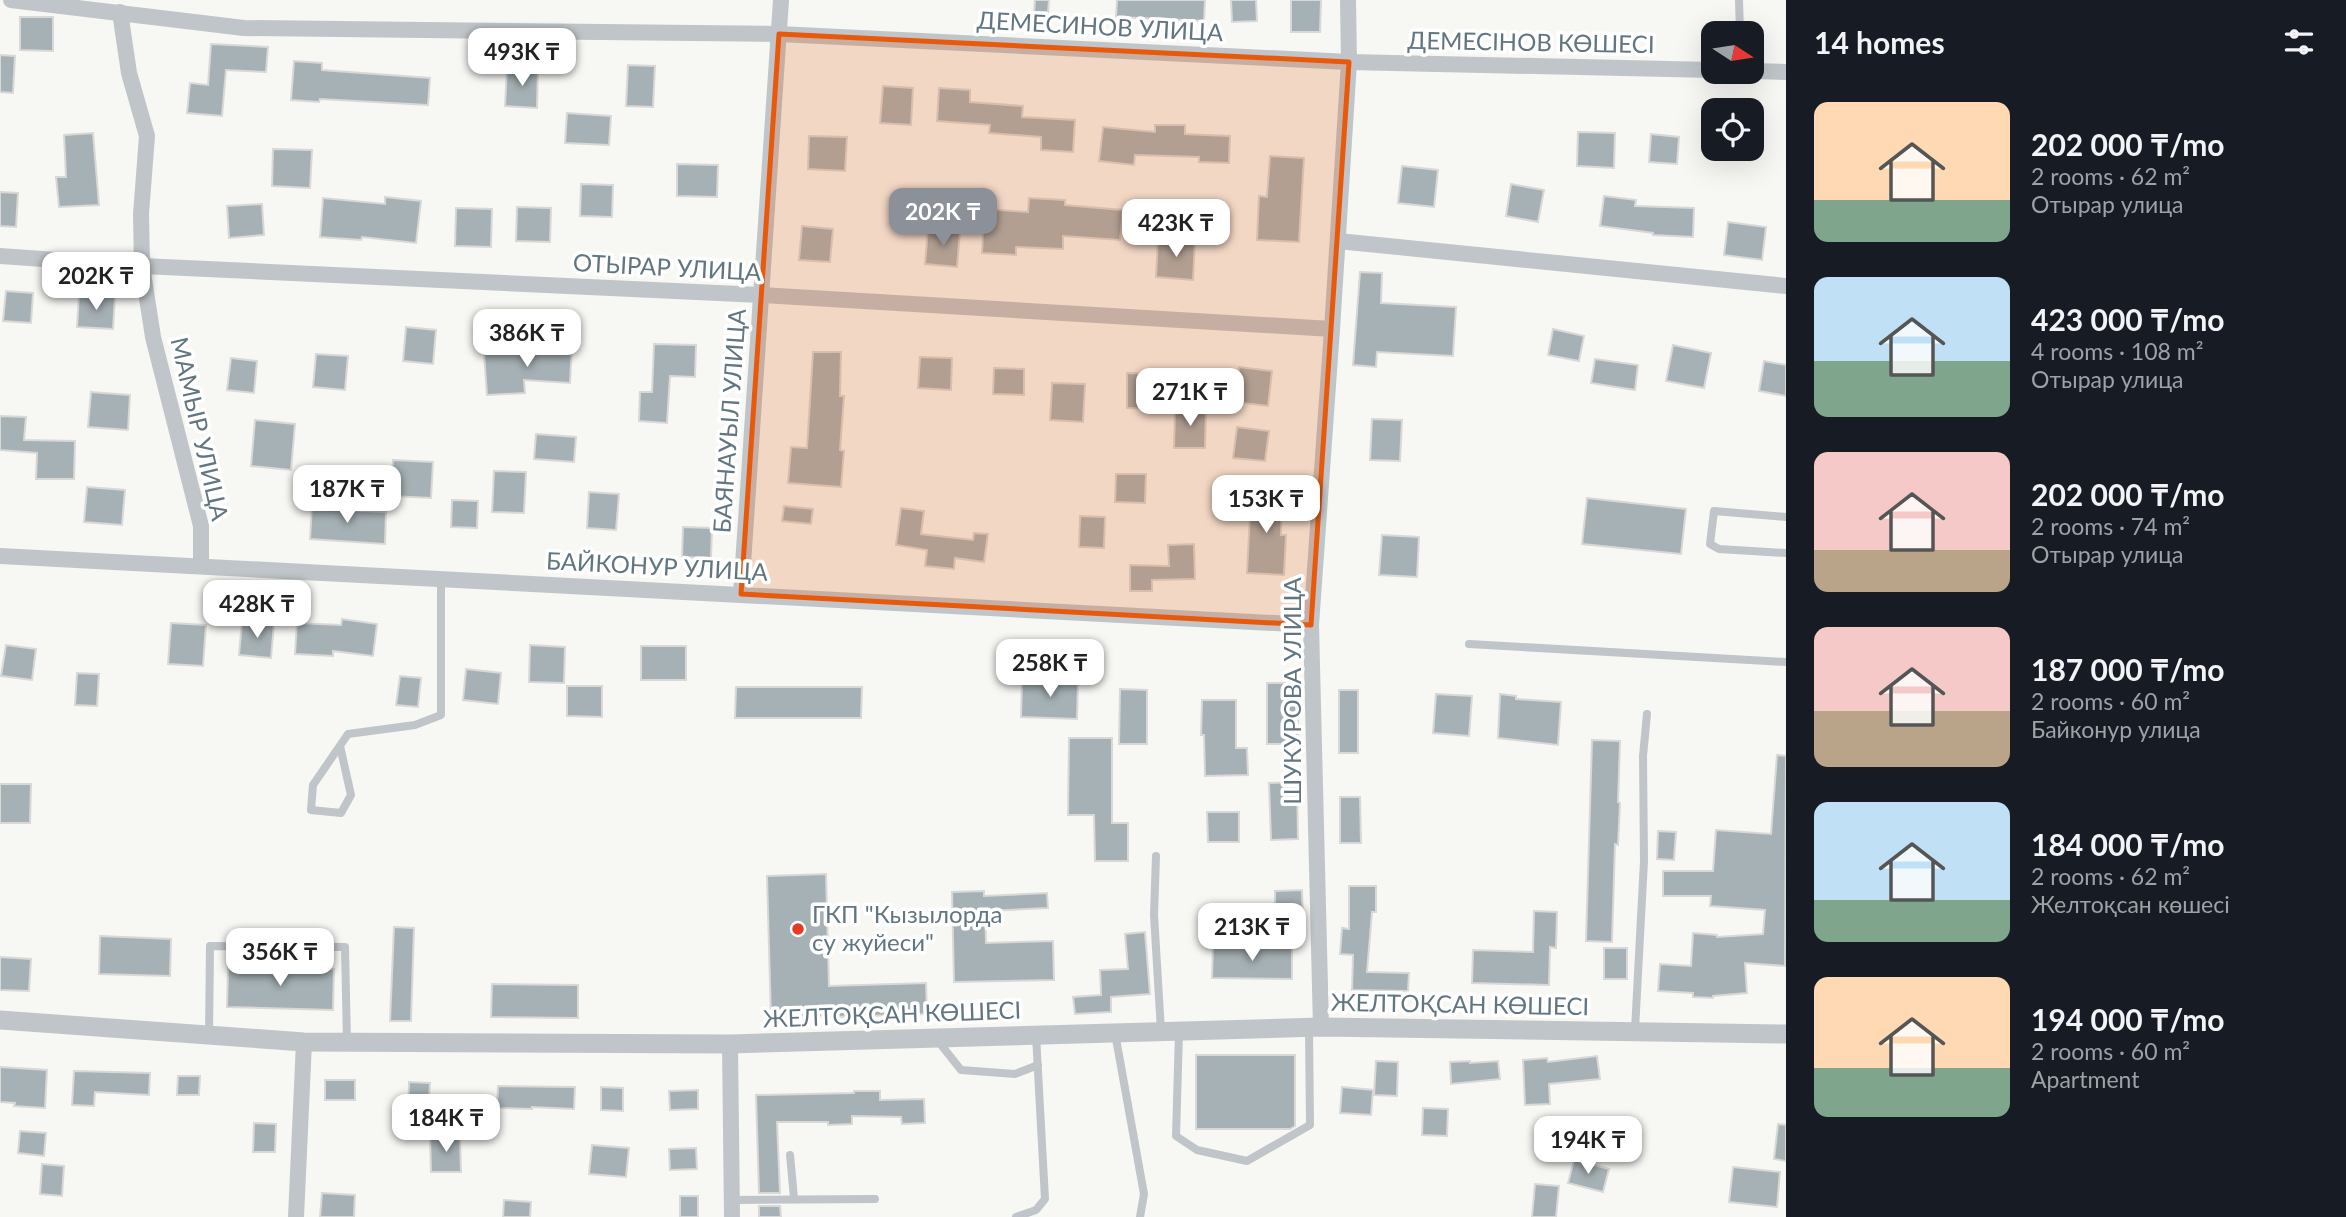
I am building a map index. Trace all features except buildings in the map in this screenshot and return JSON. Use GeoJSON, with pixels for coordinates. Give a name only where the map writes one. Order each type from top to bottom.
{"type":"FeatureCollection","features":[{"type":"Feature","properties":{"kind":"street","name":"ДЕМЕСИНОВ УЛИЦА"},"geometry":{"type":"LineString","coordinates":[[11,0],[244,28],[779,34],[1349,62]]}},
{"type":"Feature","properties":{"kind":"street","name":"БАЯНАУЫЛ УЛИЦА"},"geometry":{"type":"LineString","coordinates":[[741,594],[781,0]]}},
{"type":"Feature","properties":{"kind":"street","name":"ШУКУРОВА УЛИЦА"},"geometry":{"type":"LineString","coordinates":[[1315,1027],[1311,625],[1349,62],[1348,0]]}},
{"type":"Feature","properties":{"kind":"street","name":"МАМЫР УЛИЦА"},"geometry":{"type":"LineString","coordinates":[[120,12],[129,73],[147,136],[141,214],[142,266],[153,337],[201,526],[201,565]]}},
{"type":"Feature","properties":{"kind":"street","name":"ДЕМЕСІНОВ КӨШЕСІ"},"geometry":{"type":"LineString","coordinates":[[1349,62],[1701,70]]}},
{"type":"Feature","properties":{"kind":"street"},"geometry":{"type":"LineString","coordinates":[[1764,71],[1786,72]]}},
{"type":"Feature","properties":{"kind":"street"},"geometry":{"type":"LineString","coordinates":[[1338,241],[1786,286]]}},
{"type":"Feature","properties":{"kind":"street","name":"ОТЫРАР УЛИЦА"},"geometry":{"type":"LineString","coordinates":[[0,256],[142,266],[761,295],[1332,329]]}},
{"type":"Feature","properties":{"kind":"street","name":"БАЙКОНУР УЛИЦА"},"geometry":{"type":"LineString","coordinates":[[0,555],[1311,625]]}},
{"type":"Feature","properties":{"kind":"street","name":"ЖЕЛТОҚСАН КӨШЕСІ"},"geometry":{"type":"LineString","coordinates":[[0,1020],[304,1042],[730,1044],[1315,1027],[1786,1034]]}},
{"type":"Feature","properties":{"kind":"street"},"geometry":{"type":"LineString","coordinates":[[296,1217],[304,1042]]}},
{"type":"Feature","properties":{"kind":"street"},"geometry":{"type":"LineString","coordinates":[[730,1044],[733,1217]]}},
{"type":"Feature","properties":{"kind":"lane"},"geometry":{"type":"LineString","coordinates":[[1739,0],[1740,21]]}},
{"type":"Feature","properties":{"kind":"lane"},"geometry":{"type":"LineString","coordinates":[[1786,516],[1714,510],[1710,544],[1719,549],[1786,553]]}},
{"type":"Feature","properties":{"kind":"lane"},"geometry":{"type":"LineString","coordinates":[[340,746],[351,795],[341,813],[311,810],[313,785],[348,734],[415,725],[441,715],[441,578]]}},
{"type":"Feature","properties":{"kind":"lane"},"geometry":{"type":"LineString","coordinates":[[1469,644],[1786,662]]}},
{"type":"Feature","properties":{"kind":"lane"},"geometry":{"type":"LineString","coordinates":[[1635,1033],[1644,861],[1643,756],[1647,714]]}},
{"type":"Feature","properties":{"kind":"lane"},"geometry":{"type":"LineString","coordinates":[[1156,856],[1154,915],[1170,1031],[1176,1136],[1197,1150],[1247,1161],[1310,1125],[1315,1027]]}},
{"type":"Feature","properties":{"kind":"lane"},"geometry":{"type":"LineString","coordinates":[[209,1035],[210,946],[345,947],[347,1042]]}},
{"type":"Feature","properties":{"kind":"lane"},"geometry":{"type":"LineString","coordinates":[[1115,1032],[1144,1194],[1140,1217]]}},
{"type":"Feature","properties":{"kind":"lane"},"geometry":{"type":"LineString","coordinates":[[1016,1217],[1036,1210],[1045,1199],[1036,1035]]}},
{"type":"Feature","properties":{"kind":"lane"},"geometry":{"type":"LineString","coordinates":[[936,1038],[961,1070],[1015,1074],[1038,1065]]}},
{"type":"Feature","properties":{"kind":"lane"},"geometry":{"type":"LineString","coordinates":[[790,1155],[794,1198]]}},
{"type":"Feature","properties":{"kind":"lane"},"geometry":{"type":"LineString","coordinates":[[732,1200],[875,1199]]}},
{"type":"Feature","properties":{"kind":"highlighted area"},"geometry":{"type":"Polygon","coordinates":[[[779,34],[1349,62],[1311,625],[741,594],[779,34]]]}},
{"type":"Feature","properties":{"kind":"place","name":"ГКП \"Кызылорда су жуйеси\""},"geometry":{"type":"Point","coordinates":[798,929]}}]}
